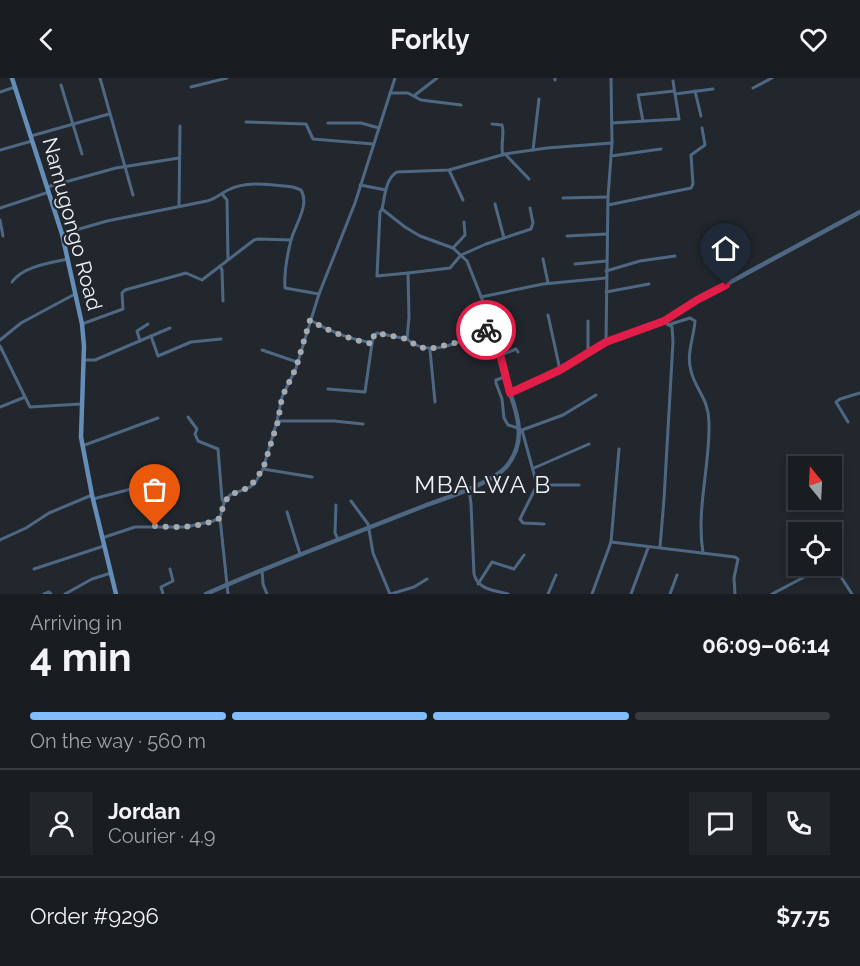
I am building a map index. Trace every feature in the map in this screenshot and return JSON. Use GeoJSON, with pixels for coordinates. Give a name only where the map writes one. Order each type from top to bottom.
{"type":"FeatureCollection","features":[{"type":"Feature","properties":{"kind":"main road","name":"Namugongo Road"},"geometry":{"type":"LineString","coordinates":[[12,78],[62,234],[76,293],[82,324],[80,427],[82,446],[116,594]]}},
{"type":"Feature","properties":{"kind":"street"},"geometry":{"type":"LineString","coordinates":[[100,78],[134,195]]}},
{"type":"Feature","properties":{"kind":"street"},"geometry":{"type":"LineString","coordinates":[[190,87],[227,78]]}},
{"type":"Feature","properties":{"kind":"street"},"geometry":{"type":"LineString","coordinates":[[228,594],[225,586],[220,518],[224,503],[230,495],[255,483],[263,469],[278,421],[282,397],[297,362],[395,78]]}},
{"type":"Feature","properties":{"kind":"street"},"geometry":{"type":"LineString","coordinates":[[415,95],[437,78]]}},
{"type":"Feature","properties":{"kind":"street"},"geometry":{"type":"LineString","coordinates":[[606,342],[608,197],[612,143],[611,78]]}},
{"type":"Feature","properties":{"kind":"street"},"geometry":{"type":"LineString","coordinates":[[753,88],[772,78]]}},
{"type":"Feature","properties":{"kind":"street"},"geometry":{"type":"LineString","coordinates":[[612,123],[679,119],[673,81]]}},
{"type":"Feature","properties":{"kind":"street"},"geometry":{"type":"LineString","coordinates":[[61,85],[82,154]]}},
{"type":"Feature","properties":{"kind":"street"},"geometry":{"type":"LineString","coordinates":[[0,92],[16,87]]}},
{"type":"Feature","properties":{"kind":"street"},"geometry":{"type":"LineString","coordinates":[[643,121],[638,95],[713,88]]}},
{"type":"Feature","properties":{"kind":"street"},"geometry":{"type":"LineString","coordinates":[[695,91],[701,116]]}},
{"type":"Feature","properties":{"kind":"street"},"geometry":{"type":"LineString","coordinates":[[390,93],[402,92],[415,95],[421,100],[461,105]]}},
{"type":"Feature","properties":{"kind":"street"},"geometry":{"type":"LineString","coordinates":[[533,150],[538,99]]}},
{"type":"Feature","properties":{"kind":"street"},"geometry":{"type":"LineString","coordinates":[[0,150],[109,114]]}},
{"type":"Feature","properties":{"kind":"street"},"geometry":{"type":"LineString","coordinates":[[246,122],[306,124],[313,139],[373,144]]}},
{"type":"Feature","properties":{"kind":"street"},"geometry":{"type":"LineString","coordinates":[[328,123],[361,123],[379,128]]}},
{"type":"Feature","properties":{"kind":"street"},"geometry":{"type":"LineString","coordinates":[[492,124],[502,125],[500,144],[504,154],[529,179]]}},
{"type":"Feature","properties":{"kind":"street"},"geometry":{"type":"LineString","coordinates":[[179,206],[180,126]]}},
{"type":"Feature","properties":{"kind":"street"},"geometry":{"type":"LineString","coordinates":[[608,205],[691,188],[693,184],[691,155],[705,145],[702,128]]}},
{"type":"Feature","properties":{"kind":"street"},"geometry":{"type":"LineString","coordinates":[[530,208],[533,227],[461,255],[450,268],[377,276],[380,212],[389,180],[393,174],[449,170],[504,154],[612,143]]}},
{"type":"Feature","properties":{"kind":"street"},"geometry":{"type":"LineString","coordinates":[[610,156],[661,149]]}},
{"type":"Feature","properties":{"kind":"street"},"geometry":{"type":"LineString","coordinates":[[0,208],[125,166],[179,158]]}},
{"type":"Feature","properties":{"kind":"street"},"geometry":{"type":"LineString","coordinates":[[449,170],[463,200]]}},
{"type":"Feature","properties":{"kind":"street"},"geometry":{"type":"LineString","coordinates":[[62,234],[107,221],[207,201],[230,189],[248,184],[293,187],[301,190],[304,201],[291,240],[284,273],[285,288],[319,294]]}},
{"type":"Feature","properties":{"kind":"street"},"geometry":{"type":"LineString","coordinates":[[360,184],[386,190]]}},
{"type":"Feature","properties":{"kind":"street"},"geometry":{"type":"LineString","coordinates":[[222,194],[227,200],[228,259]]}},
{"type":"Feature","properties":{"kind":"street"},"geometry":{"type":"LineString","coordinates":[[563,198],[608,197]]}},
{"type":"Feature","properties":{"kind":"street"},"geometry":{"type":"LineString","coordinates":[[495,204],[504,238]]}},
{"type":"Feature","properties":{"kind":"street"},"geometry":{"type":"LineString","coordinates":[[382,209],[420,236],[453,248],[470,265],[493,327],[499,356],[534,468],[537,486],[520,519],[523,523],[544,524]]}},
{"type":"Feature","properties":{"kind":"street"},"geometry":{"type":"LineString","coordinates":[[666,323],[697,300],[860,212]]}},
{"type":"Feature","properties":{"kind":"street"},"geometry":{"type":"LineString","coordinates":[[0,220],[3,236]]}},
{"type":"Feature","properties":{"kind":"street"},"geometry":{"type":"LineString","coordinates":[[453,248],[465,235],[464,222]]}},
{"type":"Feature","properties":{"kind":"street"},"geometry":{"type":"LineString","coordinates":[[567,236],[608,234]]}},
{"type":"Feature","properties":{"kind":"street"},"geometry":{"type":"LineString","coordinates":[[82,324],[123,309],[122,293],[125,290],[186,273],[202,280],[258,238],[291,240]]}},
{"type":"Feature","properties":{"kind":"street"},"geometry":{"type":"LineString","coordinates":[[606,271],[640,261],[675,256]]}},
{"type":"Feature","properties":{"kind":"street"},"geometry":{"type":"LineString","coordinates":[[12,282],[17,275],[26,271],[68,259]]}},
{"type":"Feature","properties":{"kind":"street"},"geometry":{"type":"LineString","coordinates":[[543,259],[548,284]]}},
{"type":"Feature","properties":{"kind":"street"},"geometry":{"type":"LineString","coordinates":[[575,264],[607,261]]}},
{"type":"Feature","properties":{"kind":"street"},"geometry":{"type":"LineString","coordinates":[[220,266],[222,301]]}},
{"type":"Feature","properties":{"kind":"street"},"geometry":{"type":"LineString","coordinates":[[407,339],[408,273]]}},
{"type":"Feature","properties":{"kind":"street"},"geometry":{"type":"LineString","coordinates":[[481,297],[548,284],[606,278]]}},
{"type":"Feature","properties":{"kind":"street"},"geometry":{"type":"LineString","coordinates":[[606,292],[649,284]]}},
{"type":"Feature","properties":{"kind":"street"},"geometry":{"type":"LineString","coordinates":[[0,340],[21,323],[76,293]]}},
{"type":"Feature","properties":{"kind":"street"},"geometry":{"type":"LineString","coordinates":[[548,315],[560,370]]}},
{"type":"Feature","properties":{"kind":"street"},"geometry":{"type":"LineString","coordinates":[[510,393],[560,370],[606,342],[666,323],[690,318],[695,321],[690,357],[691,372],[705,401],[709,422],[701,527],[703,553]]}},
{"type":"Feature","properties":{"kind":"street"},"geometry":{"type":"LineString","coordinates":[[310,320],[337,334],[372,344]]}},
{"type":"Feature","properties":{"kind":"street"},"geometry":{"type":"LineString","coordinates":[[588,321],[588,354]]}},
{"type":"Feature","properties":{"kind":"street"},"geometry":{"type":"LineString","coordinates":[[660,547],[673,342],[673,330],[666,323]]}},
{"type":"Feature","properties":{"kind":"street"},"geometry":{"type":"LineString","coordinates":[[140,341],[137,331],[148,324]]}},
{"type":"Feature","properties":{"kind":"street"},"geometry":{"type":"LineString","coordinates":[[328,389],[365,392],[372,344],[374,335],[377,333],[407,339],[418,347],[430,349],[462,341],[493,327]]}},
{"type":"Feature","properties":{"kind":"street"},"geometry":{"type":"LineString","coordinates":[[83,360],[95,360],[170,328]]}},
{"type":"Feature","properties":{"kind":"street"},"geometry":{"type":"LineString","coordinates":[[152,336],[158,356],[191,342],[221,339]]}},
{"type":"Feature","properties":{"kind":"street"},"geometry":{"type":"LineString","coordinates":[[0,346],[30,407],[81,404]]}},
{"type":"Feature","properties":{"kind":"street"},"geometry":{"type":"LineString","coordinates":[[430,349],[435,402]]}},
{"type":"Feature","properties":{"kind":"street"},"geometry":{"type":"LineString","coordinates":[[499,356],[516,349],[518,352]]}},
{"type":"Feature","properties":{"kind":"street"},"geometry":{"type":"LineString","coordinates":[[262,351],[297,362]]}},
{"type":"Feature","properties":{"kind":"street"},"geometry":{"type":"LineString","coordinates":[[505,376],[496,380],[502,399],[504,418],[508,425],[521,430],[563,414],[596,395]]}},
{"type":"Feature","properties":{"kind":"street"},"geometry":{"type":"LineString","coordinates":[[848,422],[836,402],[860,393]]}},
{"type":"Feature","properties":{"kind":"street"},"geometry":{"type":"LineString","coordinates":[[0,407],[25,398]]}},
{"type":"Feature","properties":{"kind":"street"},"geometry":{"type":"LineString","coordinates":[[188,417],[197,429],[195,434],[198,441],[218,449],[224,503]]}},
{"type":"Feature","properties":{"kind":"street"},"geometry":{"type":"LineString","coordinates":[[82,446],[158,418]]}},
{"type":"Feature","properties":{"kind":"street"},"geometry":{"type":"LineString","coordinates":[[278,421],[363,424]]}},
{"type":"Feature","properties":{"kind":"street"},"geometry":{"type":"LineString","coordinates":[[206,594],[300,554],[469,489],[506,467],[511,460],[521,430]]}},
{"type":"Feature","properties":{"kind":"street"},"geometry":{"type":"LineString","coordinates":[[534,468],[589,444]]}},
{"type":"Feature","properties":{"kind":"street"},"geometry":{"type":"LineString","coordinates":[[592,594],[611,542],[619,449]]}},
{"type":"Feature","properties":{"kind":"street"},"geometry":{"type":"LineString","coordinates":[[263,469],[312,477]]}},
{"type":"Feature","properties":{"kind":"street"},"geometry":{"type":"LineString","coordinates":[[0,540],[26,528],[49,513],[92,497],[154,483]]}},
{"type":"Feature","properties":{"kind":"street"},"geometry":{"type":"LineString","coordinates":[[537,486],[579,484]]}},
{"type":"Feature","properties":{"kind":"street"},"geometry":{"type":"LineString","coordinates":[[469,489],[474,574],[478,584],[508,594]]}},
{"type":"Feature","properties":{"kind":"street"},"geometry":{"type":"LineString","coordinates":[[351,501],[370,528],[373,553],[391,594],[414,587],[427,579]]}},
{"type":"Feature","properties":{"kind":"street"},"geometry":{"type":"LineString","coordinates":[[336,505],[335,532],[339,540]]}},
{"type":"Feature","properties":{"kind":"street"},"geometry":{"type":"LineString","coordinates":[[287,512],[300,554]]}},
{"type":"Feature","properties":{"kind":"street"},"geometry":{"type":"LineString","coordinates":[[102,538],[135,527],[186,527],[220,518]]}},
{"type":"Feature","properties":{"kind":"street"},"geometry":{"type":"LineString","coordinates":[[611,542],[738,559],[734,578],[735,594]]}},
{"type":"Feature","properties":{"kind":"street"},"geometry":{"type":"LineString","coordinates":[[34,569],[104,546]]}},
{"type":"Feature","properties":{"kind":"street"},"geometry":{"type":"LineString","coordinates":[[631,594],[648,547]]}},
{"type":"Feature","properties":{"kind":"street"},"geometry":{"type":"LineString","coordinates":[[478,584],[492,562],[514,569],[524,555]]}},
{"type":"Feature","properties":{"kind":"street"},"geometry":{"type":"LineString","coordinates":[[163,594],[161,587],[173,581],[171,569]]}},
{"type":"Feature","properties":{"kind":"street"},"geometry":{"type":"LineString","coordinates":[[262,570],[263,584],[267,594]]}},
{"type":"Feature","properties":{"kind":"street"},"geometry":{"type":"LineString","coordinates":[[65,594],[92,579],[111,573]]}},
{"type":"Feature","properties":{"kind":"street"},"geometry":{"type":"LineString","coordinates":[[548,594],[556,575]]}},
{"type":"Feature","properties":{"kind":"street"},"geometry":{"type":"LineString","coordinates":[[670,594],[677,575]]}},
{"type":"Feature","properties":{"kind":"street"},"geometry":{"type":"LineString","coordinates":[[771,594],[806,576]]}},
{"type":"Feature","properties":{"kind":"street"},"geometry":{"type":"LineString","coordinates":[[840,576],[852,594]]}},
{"type":"Feature","properties":{"kind":"street"},"geometry":{"type":"LineString","coordinates":[[44,594],[49,592],[51,594]]}},
{"type":"Feature","properties":{"kind":"way so far"},"geometry":{"type":"LineString","coordinates":[[155,526],[186,527],[220,518],[224,503],[230,495],[255,483],[263,469],[278,421],[282,397],[296,368],[310,320],[329,331],[372,344],[374,335],[377,333],[407,339],[418,347],[430,349],[462,341],[486,330]]}},
{"type":"Feature","properties":{"kind":"district","name":"MBALWA B"},"geometry":{"type":"Point","coordinates":[483,485]}},
{"type":"Feature","properties":{"kind":"route"},"geometry":{"type":"LineString","coordinates":[[486,330],[493,327],[510,393],[560,370],[606,342],[664,321],[726,285]]}}]}
